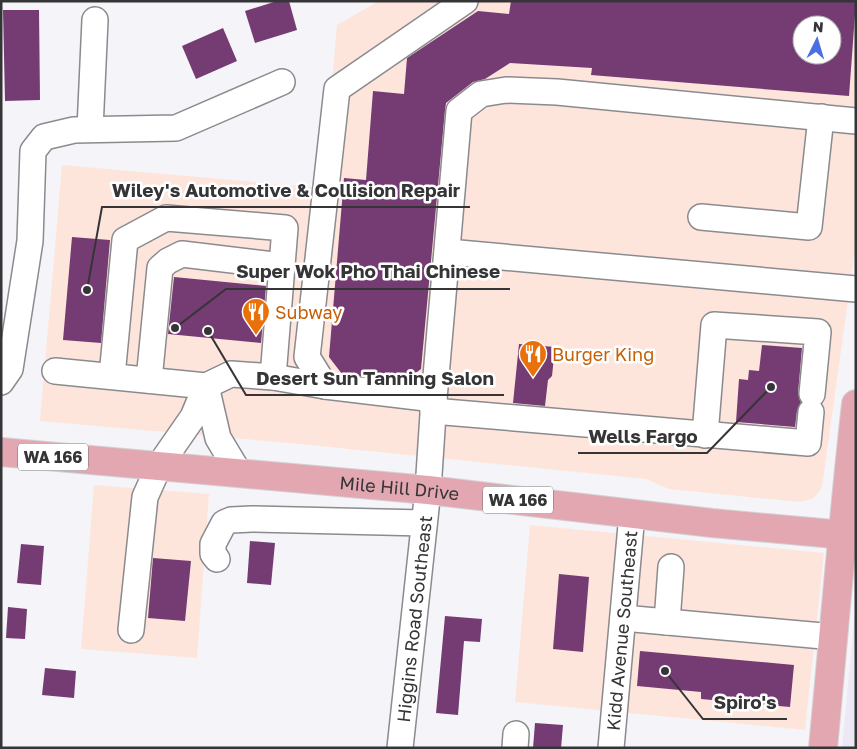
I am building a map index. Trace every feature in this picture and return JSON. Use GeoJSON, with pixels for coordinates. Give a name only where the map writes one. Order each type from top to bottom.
{"type":"FeatureCollection","features":[{"type":"Feature","properties":{"kind":"main road"},"geometry":{"type":"LineString","coordinates":[[823,748],[834,637],[849,535],[856,404]]}},
{"type":"Feature","properties":{"kind":"main road","name":"Mile Hill Drive"},"geometry":{"type":"LineString","coordinates":[[1,452],[428,490],[712,523],[849,535]]}},
{"type":"Feature","properties":{"kind":"street"},"geometry":{"type":"LineString","coordinates":[[325,386],[307,357],[338,89],[465,1]]}},
{"type":"Feature","properties":{"kind":"street"},"geometry":{"type":"LineString","coordinates":[[90,129],[95,20]]}},
{"type":"Feature","properties":{"kind":"street"},"geometry":{"type":"LineString","coordinates":[[1,382],[10,369],[30,240],[33,151],[44,137],[74,130],[176,128],[282,82]]}},
{"type":"Feature","properties":{"kind":"street","name":"Higgins Road Southeast"},"geometry":{"type":"LineString","coordinates":[[400,748],[428,490],[433,405],[459,111],[481,94],[506,90],[557,92],[856,121]]}},
{"type":"Feature","properties":{"kind":"street"},"geometry":{"type":"LineString","coordinates":[[702,217],[809,227],[821,117]]}},
{"type":"Feature","properties":{"kind":"street"},"geometry":{"type":"LineString","coordinates":[[112,376],[124,240],[166,218],[284,228],[273,377]]}},
{"type":"Feature","properties":{"kind":"street"},"geometry":{"type":"LineString","coordinates":[[448,252],[856,289]]}},
{"type":"Feature","properties":{"kind":"street"},"geometry":{"type":"LineString","coordinates":[[150,380],[160,268],[168,261],[182,254],[282,266]]}},
{"type":"Feature","properties":{"kind":"street"},"geometry":{"type":"LineString","coordinates":[[55,371],[206,386],[231,374],[273,377],[433,405],[705,435],[808,444],[818,332],[714,325],[705,435]]}},
{"type":"Feature","properties":{"kind":"street"},"geometry":{"type":"LineString","coordinates":[[131,630],[145,497],[159,466],[193,416],[206,386]]}},
{"type":"Feature","properties":{"kind":"street"},"geometry":{"type":"LineString","coordinates":[[206,386],[218,438],[239,473]]}},
{"type":"Feature","properties":{"kind":"street","name":"Kidd Avenue Southeast"},"geometry":{"type":"LineString","coordinates":[[611,748],[632,514]]}},
{"type":"Feature","properties":{"kind":"street"},"geometry":{"type":"LineString","coordinates":[[217,559],[213,554],[213,544],[224,522],[231,520],[424,523]]}},
{"type":"Feature","properties":{"kind":"street"},"geometry":{"type":"LineString","coordinates":[[667,622],[671,567]]}},
{"type":"Feature","properties":{"kind":"street"},"geometry":{"type":"LineString","coordinates":[[622,618],[834,637]]}},
{"type":"Feature","properties":{"kind":"shaded area"},"geometry":{"type":"Polygon","coordinates":[[[379,1],[856,1],[856,243],[822,487],[814,498],[800,502],[669,489],[646,479],[300,444],[40,421],[62,165],[323,188],[337,25],[379,1]]]}},
{"type":"Feature","properties":{"kind":"shaded area"},"geometry":{"type":"Polygon","coordinates":[[[94,485],[209,494],[197,658],[81,649],[94,485]]]}},
{"type":"Feature","properties":{"kind":"shaded area"},"geometry":{"type":"Polygon","coordinates":[[[530,525],[824,553],[805,730],[515,702],[530,525]]]}},
{"type":"Feature","properties":{"kind":"shaded area"},"geometry":{"type":"Polygon","coordinates":[[[856,600],[856,748],[842,748],[856,600]]]}},
{"type":"Feature","properties":{"kind":"building"},"geometry":{"type":"Polygon","coordinates":[[[277,1],[289,1],[297,30],[255,43],[245,11],[277,1]]]}},
{"type":"Feature","properties":{"kind":"building"},"geometry":{"type":"Polygon","coordinates":[[[511,1],[856,1],[849,96],[591,75],[592,68],[510,63],[485,79],[473,82],[446,103],[421,369],[405,381],[342,374],[329,357],[344,178],[366,180],[373,91],[404,94],[407,58],[478,11],[509,14],[511,1]]]}},
{"type":"Feature","properties":{"kind":"building"},"geometry":{"type":"Polygon","coordinates":[[[3,10],[39,10],[40,100],[5,101],[3,10]]]}},
{"type":"Feature","properties":{"kind":"building"},"geometry":{"type":"Polygon","coordinates":[[[223,28],[237,61],[196,79],[182,46],[223,28]]]}},
{"type":"Feature","properties":{"kind":"building"},"geometry":{"type":"Polygon","coordinates":[[[72,237],[110,240],[101,343],[63,340],[72,237]]]}},
{"type":"Feature","properties":{"kind":"building"},"geometry":{"type":"Polygon","coordinates":[[[174,277],[266,286],[261,343],[168,334],[174,277]]]}},
{"type":"Feature","properties":{"kind":"building","name":"Burger King"},"geometry":{"type":"Polygon","coordinates":[[[519,344],[555,347],[552,376],[548,380],[545,406],[513,403],[519,344]]]}},
{"type":"Feature","properties":{"kind":"building"},"geometry":{"type":"Polygon","coordinates":[[[762,345],[802,348],[798,393],[801,402],[797,411],[795,427],[736,422],[739,379],[748,380],[749,370],[759,371],[762,345]]]}},
{"type":"Feature","properties":{"kind":"building"},"geometry":{"type":"Polygon","coordinates":[[[250,541],[275,543],[271,585],[247,583],[250,541]]]}},
{"type":"Feature","properties":{"kind":"building"},"geometry":{"type":"Polygon","coordinates":[[[21,544],[44,546],[41,585],[17,583],[21,544]]]}},
{"type":"Feature","properties":{"kind":"building"},"geometry":{"type":"Polygon","coordinates":[[[153,558],[191,561],[185,621],[148,618],[153,558]]]}},
{"type":"Feature","properties":{"kind":"building"},"geometry":{"type":"Polygon","coordinates":[[[559,574],[589,577],[583,652],[553,649],[559,574]]]}},
{"type":"Feature","properties":{"kind":"building"},"geometry":{"type":"Polygon","coordinates":[[[8,607],[27,609],[25,639],[6,638],[8,607]]]}},
{"type":"Feature","properties":{"kind":"building"},"geometry":{"type":"Polygon","coordinates":[[[445,616],[482,619],[480,642],[464,641],[458,715],[436,713],[445,616]]]}},
{"type":"Feature","properties":{"kind":"building"},"geometry":{"type":"Polygon","coordinates":[[[640,651],[794,665],[790,707],[701,699],[701,692],[637,686],[640,651]]]}},
{"type":"Feature","properties":{"kind":"building"},"geometry":{"type":"Polygon","coordinates":[[[45,668],[76,671],[74,698],[42,695],[45,668]]]}},
{"type":"Feature","properties":{"kind":"building"},"geometry":{"type":"Polygon","coordinates":[[[535,723],[563,725],[561,748],[533,748],[535,723]]]}},
{"type":"Feature","properties":{"kind":"place","name":"Wiley's Automotive & Collision Repair"},"geometry":{"type":"Point","coordinates":[87,290]}},
{"type":"Feature","properties":{"kind":"place","name":"Super Wok Pho Thai Chinese"},"geometry":{"type":"Point","coordinates":[175,328]}},
{"type":"Feature","properties":{"kind":"place","name":"Desert Sun Tanning Salon"},"geometry":{"type":"Point","coordinates":[208,331]}},
{"type":"Feature","properties":{"kind":"place","name":"Subway"},"geometry":{"type":"Point","coordinates":[256,336]}},
{"type":"Feature","properties":{"kind":"place","name":"Burger King"},"geometry":{"type":"Point","coordinates":[533,378]}},
{"type":"Feature","properties":{"kind":"place","name":"Wells Fargo"},"geometry":{"type":"Point","coordinates":[771,387]}},
{"type":"Feature","properties":{"kind":"place","name":"Spiro's"},"geometry":{"type":"Point","coordinates":[665,671]}}]}
